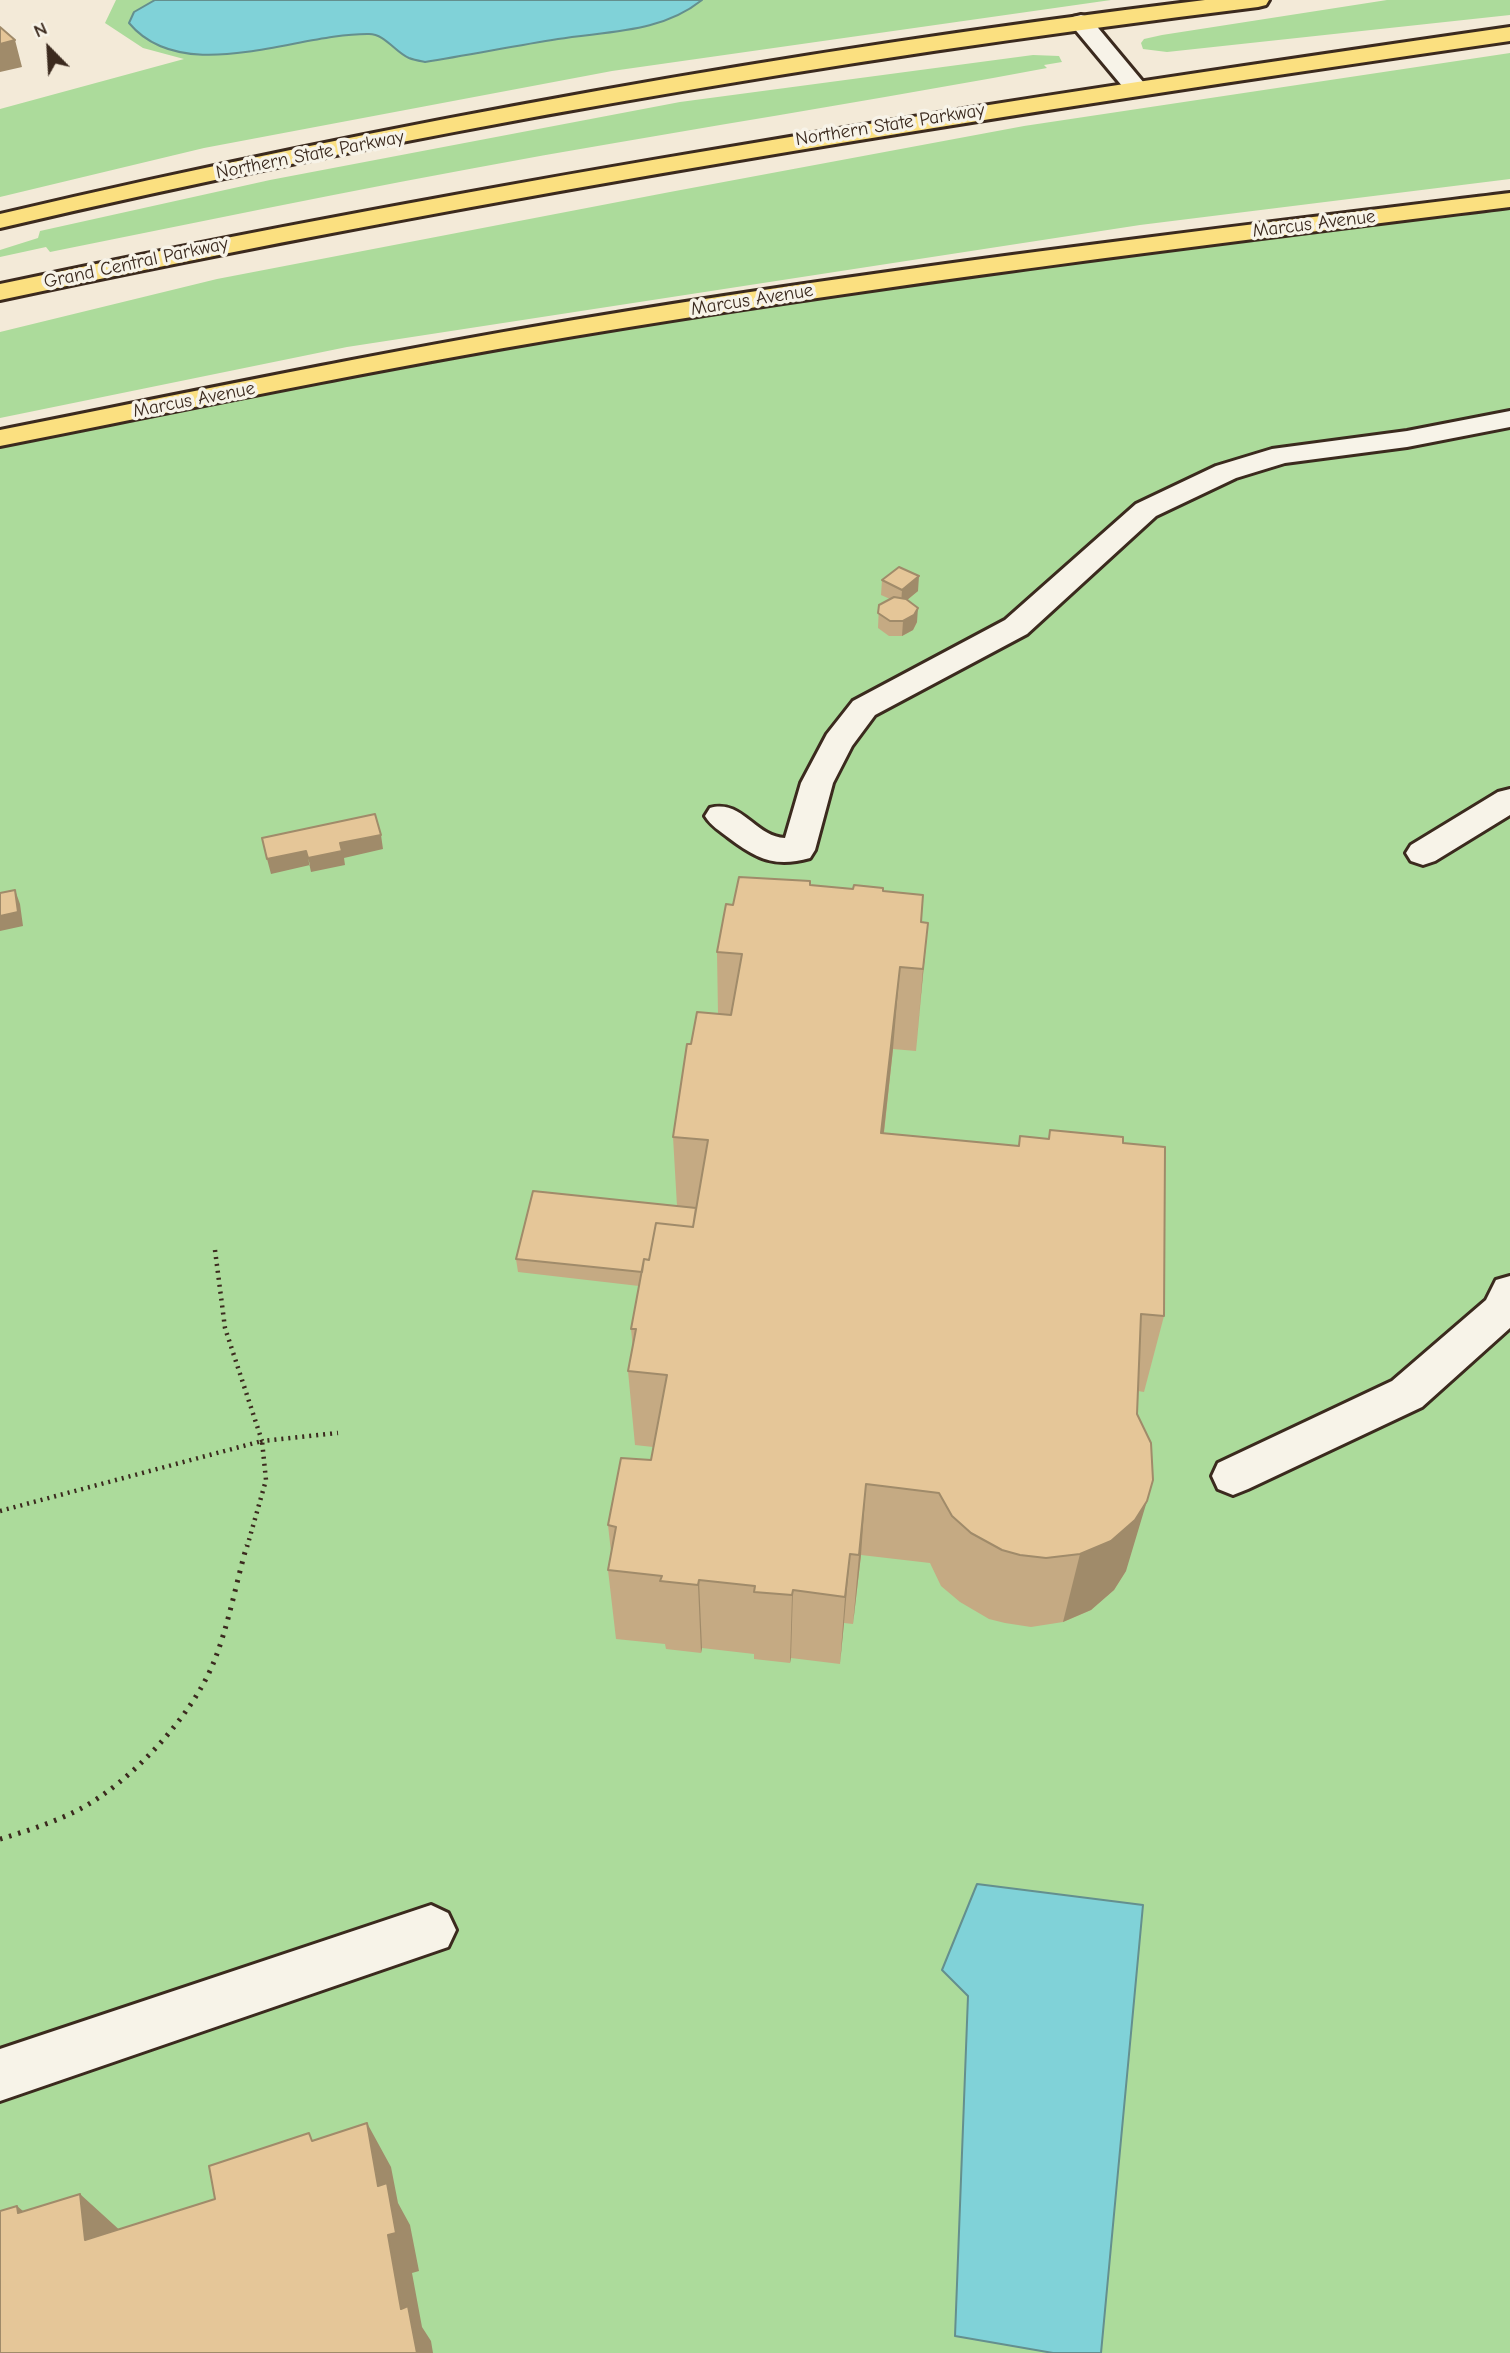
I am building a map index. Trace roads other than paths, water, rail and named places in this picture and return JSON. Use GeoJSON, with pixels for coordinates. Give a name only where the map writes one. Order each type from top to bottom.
{"type":"FeatureCollection","features":[{"type":"Feature","properties":{"kind":"main road","name":"Northern State Parkway"},"geometry":{"type":"LineString","coordinates":[[0,221],[69,204],[593,100],[1081,22],[1258,0]]}},
{"type":"Feature","properties":{"kind":"main road","name":"Northern State Parkway"},"geometry":{"type":"LineString","coordinates":[[272,234],[883,125],[1510,34]]}},
{"type":"Feature","properties":{"kind":"main road"},"geometry":{"type":"LineString","coordinates":[[41,308],[136,284],[349,240],[653,164]]}},
{"type":"Feature","properties":{"kind":"main road","name":"Marcus Avenue"},"geometry":{"type":"LineString","coordinates":[[0,438],[411,357],[676,312],[946,271],[1510,200]]}},
{"type":"Feature","properties":{"kind":"main road","name":"Grand Central Parkway"},"geometry":{"type":"LineString","coordinates":[[0,292],[272,234]]}},
{"type":"Feature","properties":{"kind":"lane"},"geometry":{"type":"LineString","coordinates":[[1081,22],[1136,88]]}},
{"type":"Feature","properties":{"kind":"lane"},"geometry":{"type":"LineString","coordinates":[[722,816],[766,849],[798,850],[817,783],[838,742],[864,708],[1016,627],[1146,510],[1226,472],[1282,455],[1407,439],[1510,419]]}},
{"type":"Feature","properties":{"kind":"lane"},"geometry":{"type":"LineString","coordinates":[[1423,853],[1510,800]]}},
{"type":"Feature","properties":{"kind":"lane"},"geometry":{"type":"LineString","coordinates":[[1233,1476],[1407,1394],[1502,1311],[1510,1292]]}},
{"type":"Feature","properties":{"kind":"lane"},"geometry":{"type":"LineString","coordinates":[[0,2075],[431,1930]]}},
{"type":"Feature","properties":{"kind":"water"},"geometry":{"type":"Polygon","coordinates":[[[155,0],[702,0],[686,11],[652,25],[425,62],[409,58],[380,37],[369,34],[242,52],[210,55],[179,52],[152,42],[129,23],[134,12],[155,0]]]}},
{"type":"Feature","properties":{"kind":"water"},"geometry":{"type":"Polygon","coordinates":[[[977,1884],[1143,1905],[1101,2353],[1053,2353],[955,2336],[968,1996],[942,1970],[977,1884]]]}}]}
